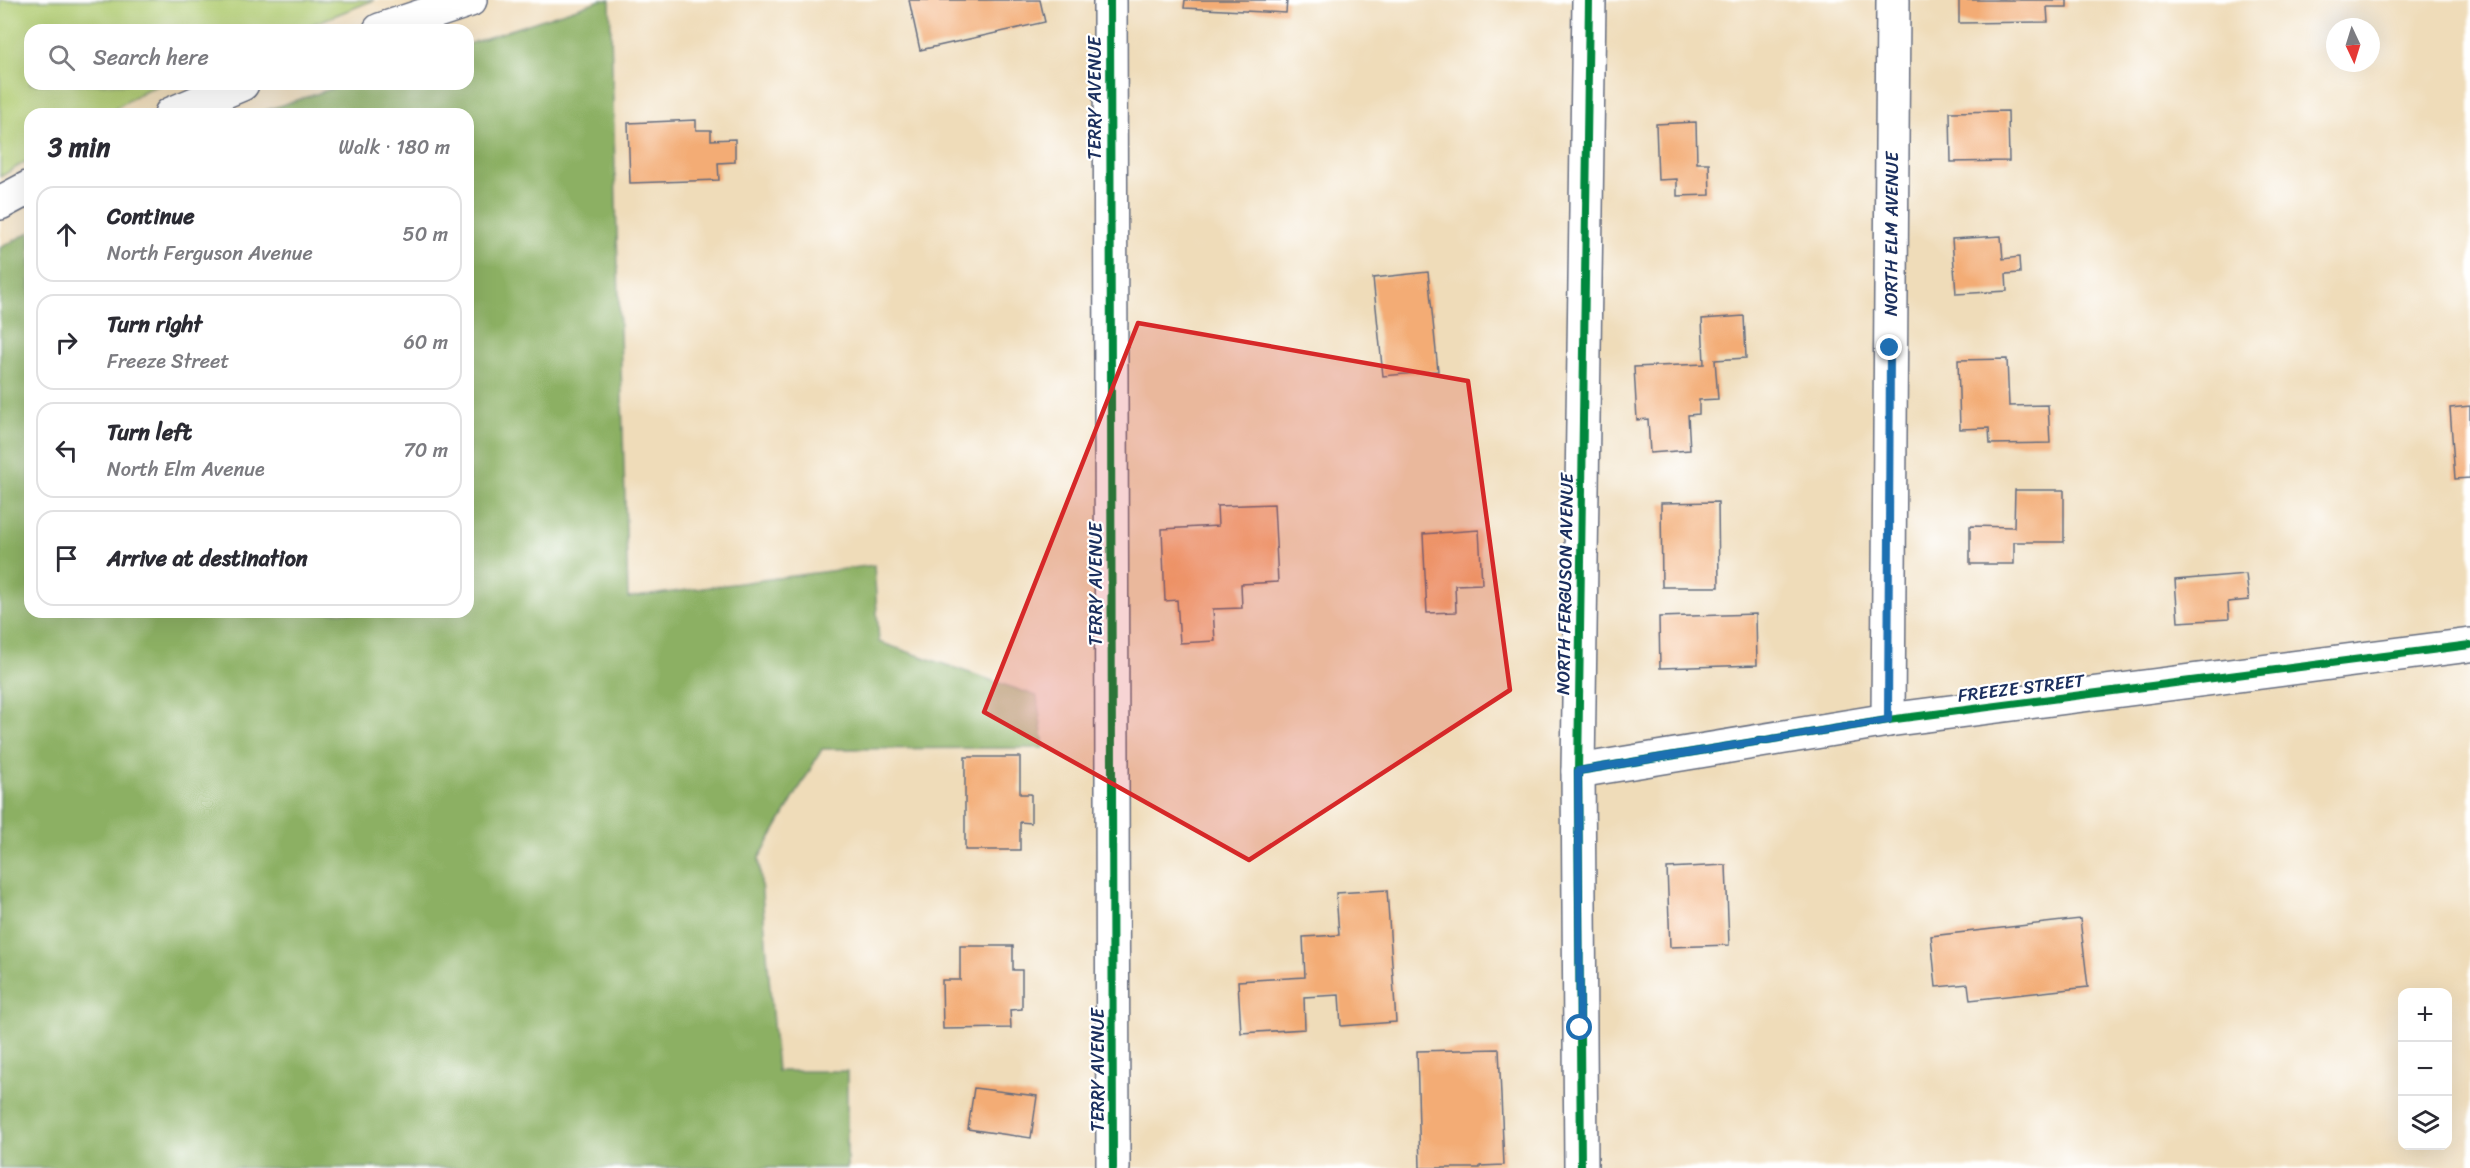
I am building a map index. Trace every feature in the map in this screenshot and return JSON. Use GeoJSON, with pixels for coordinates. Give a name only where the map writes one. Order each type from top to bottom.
{"type":"FeatureCollection","features":[{"type":"Feature","properties":{"kind":"street"},"geometry":{"type":"LineString","coordinates":[[398,24],[470,0]]}},
{"type":"Feature","properties":{"kind":"street","name":"TERRY AVENUE"},"geometry":{"type":"LineString","coordinates":[[1110,0],[1113,1168]]}},
{"type":"Feature","properties":{"kind":"street","name":"NORTH FERGUSON AVENUE"},"geometry":{"type":"LineString","coordinates":[[1581,1168],[1578,771],[1589,0]]}},
{"type":"Feature","properties":{"kind":"street","name":"NORTH ELM AVENUE"},"geometry":{"type":"LineString","coordinates":[[1888,720],[1893,0]]}},
{"type":"Feature","properties":{"kind":"street"},"geometry":{"type":"LineString","coordinates":[[185,108],[228,90]]}},
{"type":"Feature","properties":{"kind":"street"},"geometry":{"type":"LineString","coordinates":[[0,203],[24,191]]}},
{"type":"Feature","properties":{"kind":"street","name":"FREEZE STREET"},"geometry":{"type":"LineString","coordinates":[[1578,771],[1888,720],[2470,645]]}},
{"type":"Feature","properties":{"kind":"highlighted area"},"geometry":{"type":"Polygon","coordinates":[[[1138,323],[1468,381],[1510,690],[1249,860],[984,712],[1138,323]]]}},
{"type":"Feature","properties":{"kind":"green space"},"geometry":{"type":"Polygon","coordinates":[[[0,0],[374,0],[313,24],[24,24],[24,90],[147,90],[116,108],[24,108],[24,163],[0,177],[0,0]]]}},
{"type":"Feature","properties":{"kind":"green space"},"geometry":{"type":"Polygon","coordinates":[[[601,0],[610,0],[628,598],[874,565],[879,642],[1037,696],[1044,748],[822,749],[759,858],[777,1071],[847,1071],[847,1168],[0,1168],[0,248],[24,235],[24,618],[474,618],[474,108],[273,108],[328,90],[474,90],[474,42],[601,0]]]}},
{"type":"Feature","properties":{"kind":"building"},"geometry":{"type":"Polygon","coordinates":[[[909,0],[1040,0],[1045,22],[920,50],[909,0]]]}},
{"type":"Feature","properties":{"kind":"building"},"geometry":{"type":"Polygon","coordinates":[[[1185,0],[1287,0],[1286,13],[1184,8],[1185,0]]]}},
{"type":"Feature","properties":{"kind":"building"},"geometry":{"type":"Polygon","coordinates":[[[1959,0],[2067,0],[2067,7],[2047,7],[2048,22],[1959,23],[1959,0]]]}},
{"type":"Feature","properties":{"kind":"building"},"geometry":{"type":"Polygon","coordinates":[[[2008,111],[2009,161],[1951,162],[1950,112],[2008,111]]]}},
{"type":"Feature","properties":{"kind":"building"},"geometry":{"type":"Polygon","coordinates":[[[696,120],[696,130],[711,130],[711,140],[735,139],[735,162],[718,163],[719,180],[630,183],[628,123],[696,120]]]}},
{"type":"Feature","properties":{"kind":"building"},"geometry":{"type":"Polygon","coordinates":[[[1696,122],[1697,163],[1709,163],[1710,195],[1677,196],[1677,179],[1658,180],[1656,124],[1696,122]]]}},
{"type":"Feature","properties":{"kind":"building"},"geometry":{"type":"Polygon","coordinates":[[[2001,236],[2003,259],[2019,257],[2020,273],[2006,274],[2007,291],[1956,294],[1952,239],[2001,236]]]}},
{"type":"Feature","properties":{"kind":"building"},"geometry":{"type":"Polygon","coordinates":[[[1428,272],[1438,371],[1383,376],[1373,278],[1428,272]]]}},
{"type":"Feature","properties":{"kind":"building"},"geometry":{"type":"Polygon","coordinates":[[[1744,316],[1746,358],[1715,360],[1718,399],[1699,400],[1699,414],[1688,415],[1690,450],[1650,453],[1648,419],[1637,420],[1634,367],[1704,364],[1702,319],[1744,316]]]}},
{"type":"Feature","properties":{"kind":"building"},"geometry":{"type":"Polygon","coordinates":[[[2007,359],[2009,406],[2048,405],[2050,443],[1990,444],[1989,428],[1960,429],[1958,360],[2007,359]]]}},
{"type":"Feature","properties":{"kind":"building"},"geometry":{"type":"Polygon","coordinates":[[[2470,406],[2470,478],[2455,479],[2450,408],[2470,406]]]}},
{"type":"Feature","properties":{"kind":"building"},"geometry":{"type":"Polygon","coordinates":[[[2015,490],[2064,490],[2064,542],[2014,542],[2014,564],[1970,564],[1970,526],[2014,527],[2015,490]]]}},
{"type":"Feature","properties":{"kind":"building"},"geometry":{"type":"Polygon","coordinates":[[[1718,502],[1719,587],[1662,587],[1661,503],[1718,502]]]}},
{"type":"Feature","properties":{"kind":"building"},"geometry":{"type":"Polygon","coordinates":[[[1274,504],[1278,582],[1241,584],[1242,608],[1213,609],[1215,641],[1180,643],[1177,600],[1165,601],[1162,529],[1218,526],[1217,506],[1274,504]]]}},
{"type":"Feature","properties":{"kind":"building"},"geometry":{"type":"Polygon","coordinates":[[[1479,530],[1482,584],[1455,585],[1456,612],[1427,613],[1423,534],[1479,530]]]}},
{"type":"Feature","properties":{"kind":"building"},"geometry":{"type":"Polygon","coordinates":[[[2246,574],[2249,600],[2228,602],[2229,619],[2178,622],[2175,580],[2246,574]]]}},
{"type":"Feature","properties":{"kind":"building"},"geometry":{"type":"Polygon","coordinates":[[[1756,614],[1757,665],[1660,668],[1659,617],[1756,614]]]}},
{"type":"Feature","properties":{"kind":"building"},"geometry":{"type":"Polygon","coordinates":[[[965,757],[1020,757],[1020,794],[1031,794],[1031,823],[1020,822],[1020,850],[965,850],[965,757]]]}},
{"type":"Feature","properties":{"kind":"building"},"geometry":{"type":"Polygon","coordinates":[[[1726,865],[1729,945],[1670,947],[1667,868],[1726,865]]]}},
{"type":"Feature","properties":{"kind":"building"},"geometry":{"type":"Polygon","coordinates":[[[1387,890],[1396,1022],[1341,1026],[1339,995],[1304,997],[1305,1029],[1241,1033],[1238,981],[1305,977],[1303,937],[1339,935],[1336,893],[1387,890]]]}},
{"type":"Feature","properties":{"kind":"building"},"geometry":{"type":"Polygon","coordinates":[[[2080,919],[2088,987],[1970,1000],[1968,984],[1936,987],[1931,936],[2080,919]]]}},
{"type":"Feature","properties":{"kind":"building"},"geometry":{"type":"Polygon","coordinates":[[[960,946],[1013,946],[1013,970],[1022,970],[1022,1009],[1010,1010],[1011,1028],[943,1029],[942,980],[960,980],[960,946]]]}},
{"type":"Feature","properties":{"kind":"building"},"geometry":{"type":"Polygon","coordinates":[[[1499,1049],[1504,1165],[1480,1166],[1480,1168],[1420,1168],[1417,1051],[1499,1049]]]}},
{"type":"Feature","properties":{"kind":"building"},"geometry":{"type":"Polygon","coordinates":[[[974,1088],[1037,1096],[1031,1138],[968,1129],[974,1088]]]}},
{"type":"Feature","properties":{"kind":"cycle path"},"geometry":{"type":"LineString","coordinates":[[1110,0],[1113,1168]]}},
{"type":"Feature","properties":{"kind":"cycle path"},"geometry":{"type":"LineString","coordinates":[[1581,1168],[1578,771],[1589,0]]}},
{"type":"Feature","properties":{"kind":"cycle path"},"geometry":{"type":"LineString","coordinates":[[1578,771],[1888,720],[2470,645]]}},
{"type":"Feature","properties":{"kind":"route"},"geometry":{"type":"LineString","coordinates":[[1580,1028],[1578,771],[1888,720],[1890,348]]}}]}
